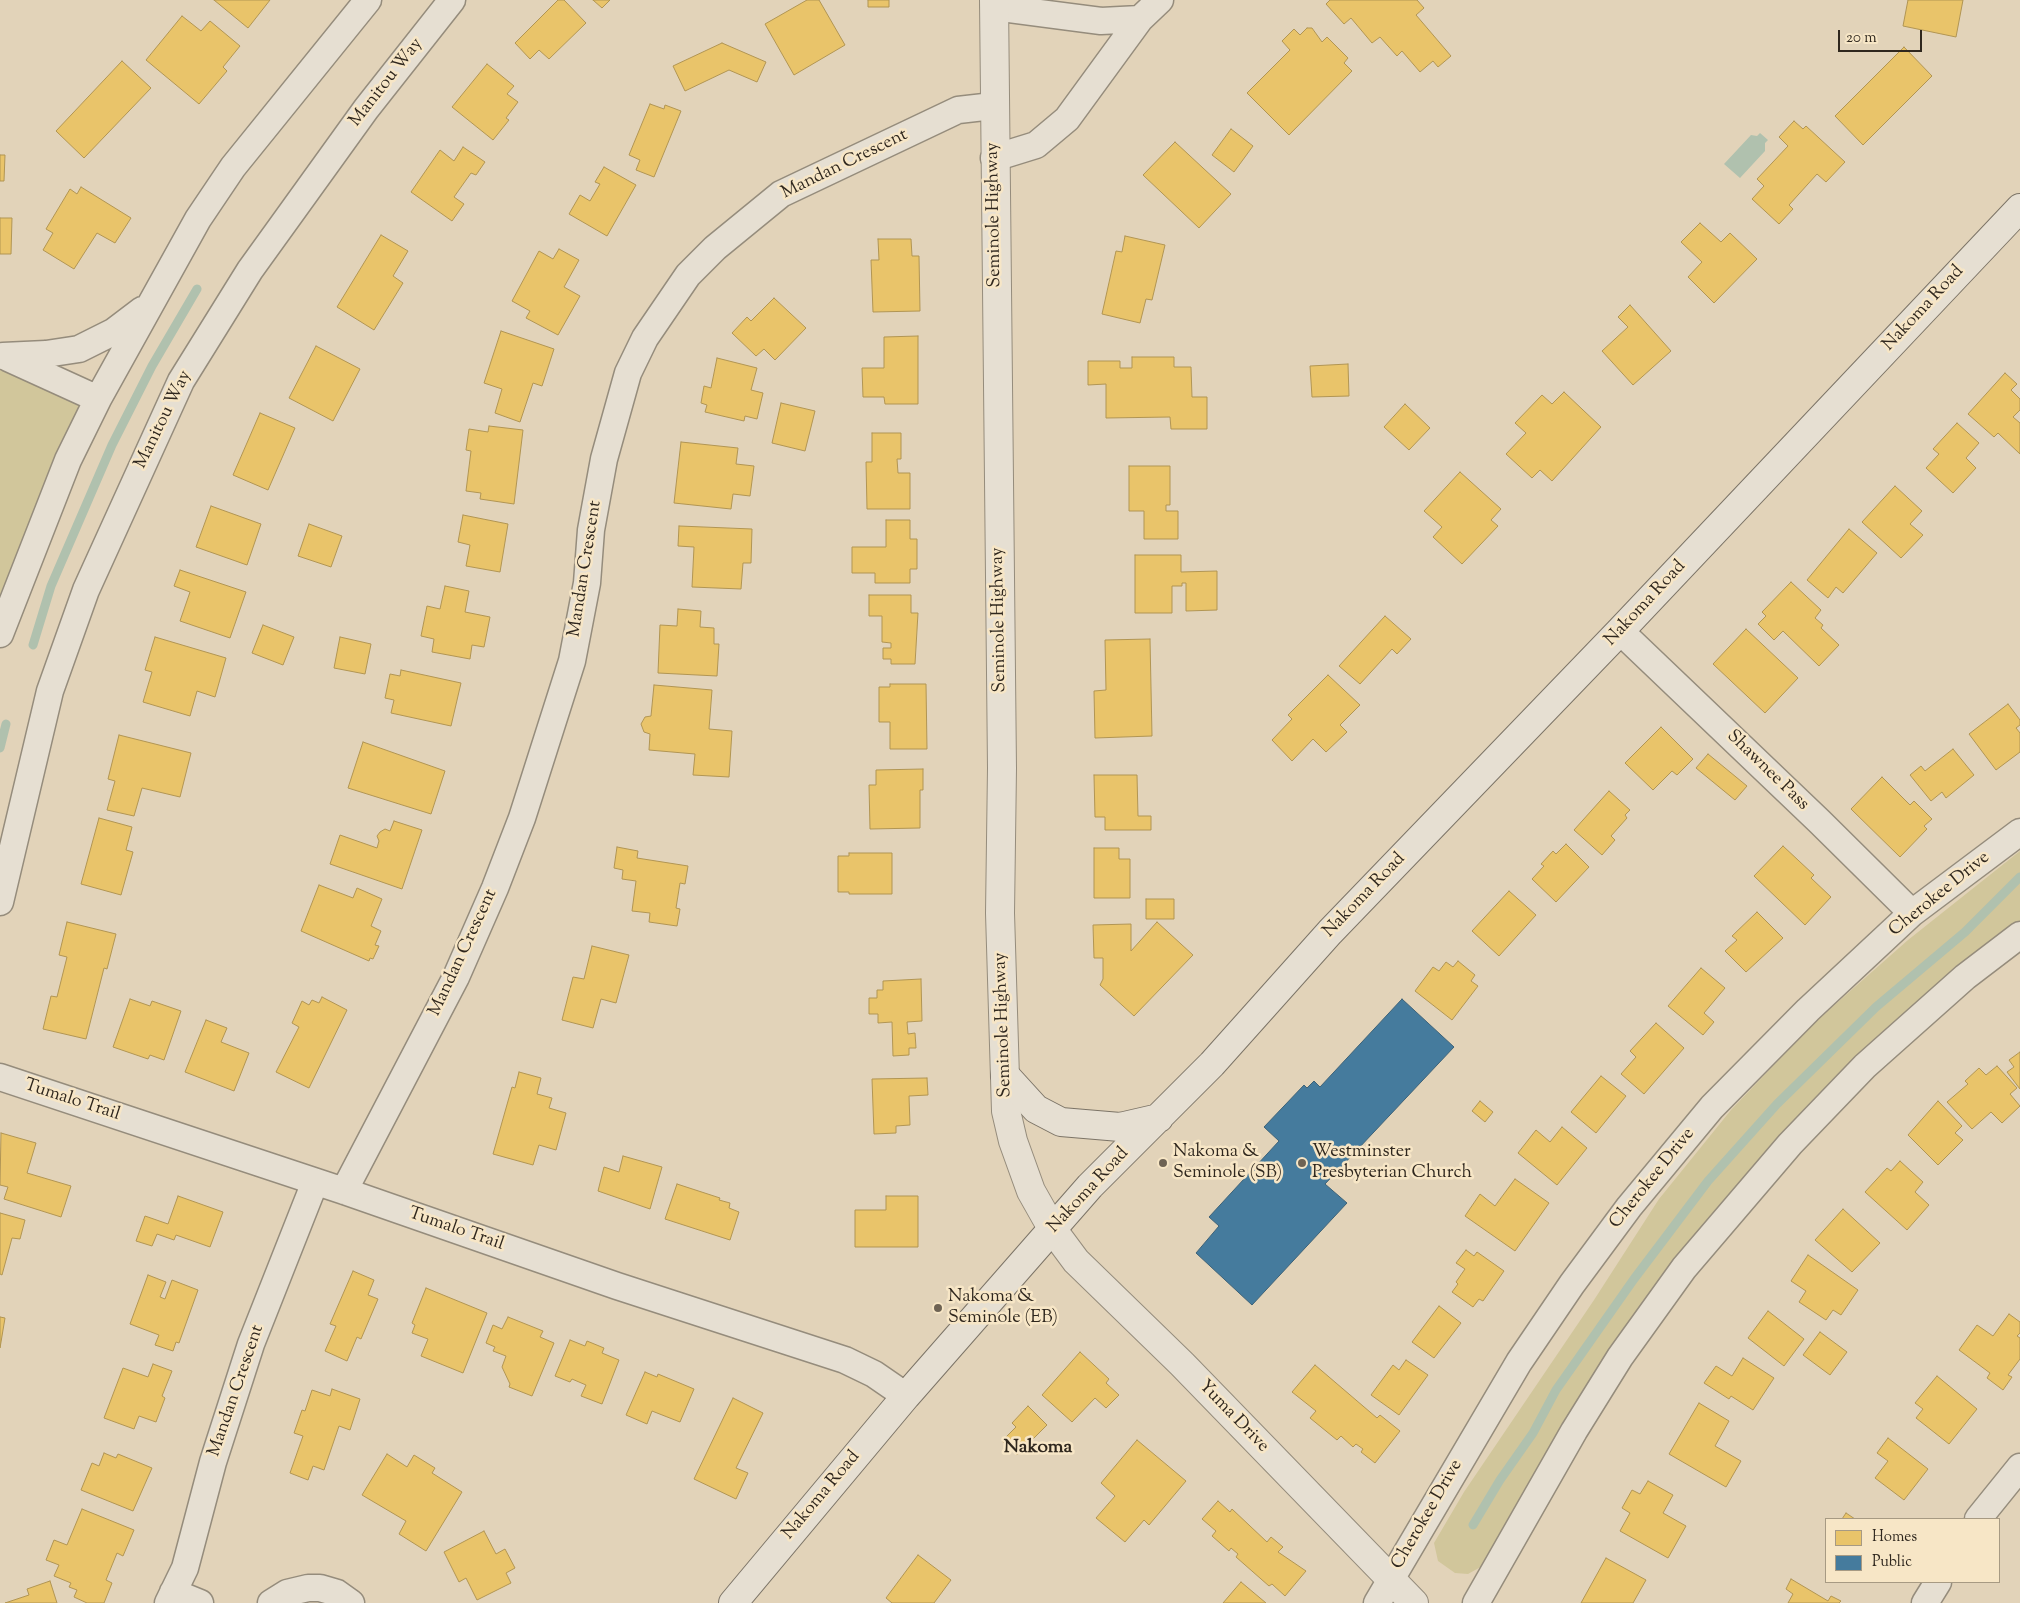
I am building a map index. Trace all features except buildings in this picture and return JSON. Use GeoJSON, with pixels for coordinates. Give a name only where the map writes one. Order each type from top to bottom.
{"type":"FeatureCollection","features":[{"type":"Feature","properties":{"kind":"main road","name":"Seminole Highway"},"geometry":{"type":"LineString","coordinates":[[994,4],[993,106],[1002,768],[1000,913],[1006,1111],[1013,1141],[1032,1191],[1053,1230]]}},
{"type":"Feature","properties":{"kind":"main road","name":"Nakoma Road"},"geometry":{"type":"LineString","coordinates":[[733,1603],[906,1396],[1090,1186],[1212,1064],[1330,932],[1620,632],[2020,208]]}},
{"type":"Feature","properties":{"kind":"main road"},"geometry":{"type":"LineString","coordinates":[[1005,1076],[1036,1109],[1061,1122],[1120,1128],[1158,1118]]}},
{"type":"Feature","properties":{"kind":"main road","name":"Yuma Drive"},"geometry":{"type":"LineString","coordinates":[[1053,1230],[1076,1261],[1182,1364],[1414,1603]]}},
{"type":"Feature","properties":{"kind":"street"},"geometry":{"type":"LineString","coordinates":[[0,634],[68,460],[98,399],[198,219],[233,167],[368,0]]}},
{"type":"Feature","properties":{"kind":"street","name":"Manitou Way"},"geometry":{"type":"LineString","coordinates":[[0,902],[50,691],[86,590],[181,381],[250,270],[366,110],[452,0]]}},
{"type":"Feature","properties":{"kind":"street"},"geometry":{"type":"LineString","coordinates":[[994,158],[1036,145],[1067,119],[1140,19],[1160,0]]}},
{"type":"Feature","properties":{"kind":"street"},"geometry":{"type":"LineString","coordinates":[[994,4],[1101,21],[1140,19]]}},
{"type":"Feature","properties":{"kind":"street","name":"Mandan Crescent"},"geometry":{"type":"LineString","coordinates":[[344,1191],[456,976],[495,888],[522,818],[572,661],[587,583],[591,530],[604,459],[628,373],[645,338],[688,275],[715,248],[781,194],[958,110],[993,106]]}},
{"type":"Feature","properties":{"kind":"street"},"geometry":{"type":"LineString","coordinates":[[2,355],[46,354],[79,349],[114,332],[151,304]]}},
{"type":"Feature","properties":{"kind":"street"},"geometry":{"type":"LineString","coordinates":[[2,355],[98,399]]}},
{"type":"Feature","properties":{"kind":"street","name":"Shawnee Pass"},"geometry":{"type":"LineString","coordinates":[[1620,632],[1813,815],[1912,913]]}},
{"type":"Feature","properties":{"kind":"street","name":"Cherokee Drive"},"geometry":{"type":"LineString","coordinates":[[1377,1603],[1519,1362],[1572,1284],[1629,1207],[1712,1107],[1808,1010],[1912,913],[2020,832]]}},
{"type":"Feature","properties":{"kind":"street"},"geometry":{"type":"LineString","coordinates":[[1476,1603],[1620,1357],[1684,1268],[1790,1144],[1865,1066],[1965,978],[2020,935]]}},
{"type":"Feature","properties":{"kind":"street","name":"Tumalo Trail"},"geometry":{"type":"LineString","coordinates":[[0,1077],[344,1191],[617,1286],[845,1360],[874,1374],[906,1396]]}},
{"type":"Feature","properties":{"kind":"street","name":"Mandan Crescent"},"geometry":{"type":"LineString","coordinates":[[171,1597],[185,1568],[213,1462],[251,1344],[316,1182]]}},
{"type":"Feature","properties":{"kind":"street"},"geometry":{"type":"LineString","coordinates":[[1979,1518],[2020,1467]]}},
{"type":"Feature","properties":{"kind":"street"},"geometry":{"type":"LineString","coordinates":[[1925,1603],[1937,1583]]}},
{"type":"Feature","properties":{"kind":"street"},"geometry":{"type":"LineString","coordinates":[[271,1603],[298,1589],[320,1588],[337,1593],[351,1603]]}},
{"type":"Feature","properties":{"kind":"street"},"geometry":{"type":"LineString","coordinates":[[171,1597],[200,1603]]}},
{"type":"Feature","properties":{"kind":"shaded area"},"geometry":{"type":"Polygon","coordinates":[[[1760,133],[1768,140],[1765,143],[1765,151],[1740,178],[1724,164],[1751,135],[1757,136],[1760,133]]]}},
{"type":"Feature","properties":{"kind":"shaded area"},"geometry":{"type":"Polygon","coordinates":[[[0,354],[98,399],[0,634],[0,354]]]}},
{"type":"Feature","properties":{"kind":"shaded area"},"geometry":{"type":"Polygon","coordinates":[[[2020,851],[2020,922],[1804,1115],[1486,1564],[1468,1574],[1455,1573],[1438,1561],[1434,1543],[1464,1492],[1594,1300],[1659,1199],[1731,1110],[1813,1024],[1908,940],[2020,851]]]}},
{"type":"Feature","properties":{"kind":"waterway"},"geometry":{"type":"LineString","coordinates":[[33,645],[51,586],[112,445],[152,366],[197,289]]}},
{"type":"Feature","properties":{"kind":"waterway"},"geometry":{"type":"LineString","coordinates":[[0,748],[6,724]]}},
{"type":"Feature","properties":{"kind":"waterway"},"geometry":{"type":"LineString","coordinates":[[1473,1525],[1500,1480],[1533,1433],[1556,1390],[1634,1279],[1708,1181],[1777,1104],[1876,1007],[1965,932],[2020,877]]}},
{"type":"Feature","properties":{"kind":"place","name":"Nakoma & Seminole (SB)"},"geometry":{"type":"Point","coordinates":[1163,1163]}},
{"type":"Feature","properties":{"kind":"place","name":"Westminster Presbyterian Church"},"geometry":{"type":"Point","coordinates":[1302,1163]}},
{"type":"Feature","properties":{"kind":"place","name":"Nakoma & Seminole (EB)"},"geometry":{"type":"Point","coordinates":[938,1308]}},
{"type":"Feature","properties":{"kind":"district","name":"Nakoma"},"geometry":{"type":"Point","coordinates":[1038,1449]}}]}
